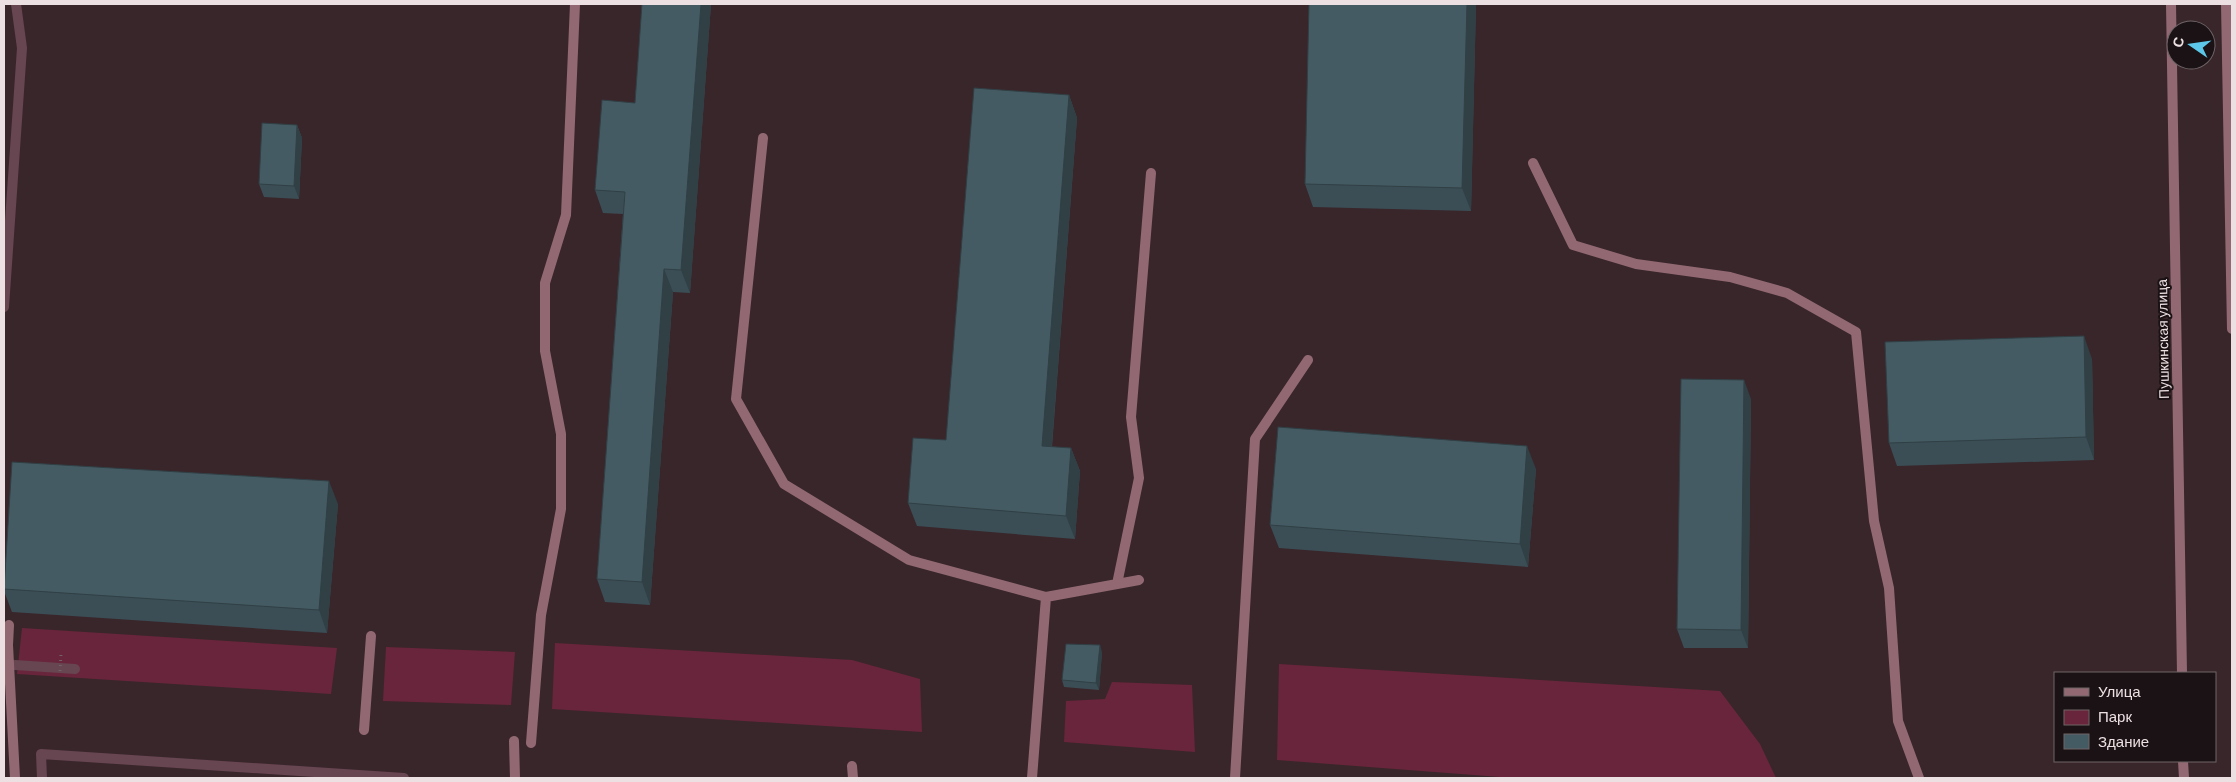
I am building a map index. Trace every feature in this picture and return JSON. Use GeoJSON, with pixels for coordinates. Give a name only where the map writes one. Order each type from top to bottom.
{"type":"FeatureCollection","features":[{"type":"Feature","properties":{"kind":"street"},"geometry":{"type":"LineString","coordinates":[[531,743],[541,614],[561,509],[560,434],[545,351],[545,283],[566,215],[575,4]]}},
{"type":"Feature","properties":{"kind":"street","name":"Пушкинская улица"},"geometry":{"type":"LineString","coordinates":[[2171,4],[2182,672]]}},
{"type":"Feature","properties":{"kind":"street"},"geometry":{"type":"LineString","coordinates":[[2226,4],[2232,329]]}},
{"type":"Feature","properties":{"kind":"street"},"geometry":{"type":"LineString","coordinates":[[763,138],[736,398],[784,484],[909,560],[1046,597],[1139,580]]}},
{"type":"Feature","properties":{"kind":"street"},"geometry":{"type":"LineString","coordinates":[[1533,163],[1573,245],[1636,264],[1730,277],[1787,293],[1856,332],[1874,521],[1889,588],[1898,721],[1919,778]]}},
{"type":"Feature","properties":{"kind":"street"},"geometry":{"type":"LineString","coordinates":[[1117,584],[1139,478],[1131,417],[1151,173]]}},
{"type":"Feature","properties":{"kind":"street"},"geometry":{"type":"LineString","coordinates":[[1236,778],[1255,439],[1308,360]]}},
{"type":"Feature","properties":{"kind":"street"},"geometry":{"type":"LineString","coordinates":[[1032,778],[1046,597]]}},
{"type":"Feature","properties":{"kind":"street"},"geometry":{"type":"LineString","coordinates":[[9,625],[8,645],[16,778]]}},
{"type":"Feature","properties":{"kind":"street"},"geometry":{"type":"LineString","coordinates":[[364,730],[371,636]]}},
{"type":"Feature","properties":{"kind":"street"},"geometry":{"type":"LineString","coordinates":[[514,741],[515,778]]}},
{"type":"Feature","properties":{"kind":"street"},"geometry":{"type":"LineString","coordinates":[[2183,762],[2184,778]]}},
{"type":"Feature","properties":{"kind":"street"},"geometry":{"type":"LineString","coordinates":[[852,766],[853,778]]}},
{"type":"Feature","properties":{"kind":"path"},"geometry":{"type":"LineString","coordinates":[[60,671],[61,654]]}},
{"type":"Feature","properties":{"kind":"green space"},"geometry":{"type":"Polygon","coordinates":[[[22,628],[337,648],[331,694],[17,674],[22,628]]]}},
{"type":"Feature","properties":{"kind":"green space"},"geometry":{"type":"Polygon","coordinates":[[[555,643],[852,660],[920,679],[922,732],[552,709],[555,643]]]}},
{"type":"Feature","properties":{"kind":"green space"},"geometry":{"type":"Polygon","coordinates":[[[386,647],[515,652],[511,705],[383,701],[386,647]]]}},
{"type":"Feature","properties":{"kind":"green space"},"geometry":{"type":"Polygon","coordinates":[[[1279,664],[1720,691],[1760,744],[1776,778],[1513,778],[1277,760],[1279,664]]]}},
{"type":"Feature","properties":{"kind":"green space"},"geometry":{"type":"Polygon","coordinates":[[[1112,682],[1192,685],[1195,752],[1064,742],[1066,701],[1105,699],[1112,682]]]}},
{"type":"Feature","properties":{"kind":"building"},"geometry":{"type":"Polygon","coordinates":[[[642,4],[701,4],[681,270],[664,269],[642,582],[597,579],[625,192],[595,190],[602,100],[635,103],[642,4]]]}},
{"type":"Feature","properties":{"kind":"building"},"geometry":{"type":"Polygon","coordinates":[[[1309,4],[1467,4],[1462,188],[1305,184],[1309,4]]]}},
{"type":"Feature","properties":{"kind":"building"},"geometry":{"type":"Polygon","coordinates":[[[974,88],[1069,95],[1042,446],[1071,448],[1066,516],[908,503],[913,438],[946,440],[974,88]]]}},
{"type":"Feature","properties":{"kind":"building"},"geometry":{"type":"Polygon","coordinates":[[[262,123],[297,125],[294,186],[259,184],[262,123]]]}},
{"type":"Feature","properties":{"kind":"building"},"geometry":{"type":"Polygon","coordinates":[[[2084,336],[2086,437],[1889,443],[1885,342],[2084,336]]]}},
{"type":"Feature","properties":{"kind":"building"},"geometry":{"type":"Polygon","coordinates":[[[1681,379],[1744,380],[1741,630],[1677,629],[1681,379]]]}},
{"type":"Feature","properties":{"kind":"building"},"geometry":{"type":"Polygon","coordinates":[[[1278,427],[1527,446],[1520,544],[1270,525],[1278,427]]]}},
{"type":"Feature","properties":{"kind":"building"},"geometry":{"type":"Polygon","coordinates":[[[12,462],[329,481],[319,610],[4,589],[12,462]]]}},
{"type":"Feature","properties":{"kind":"building"},"geometry":{"type":"Polygon","coordinates":[[[1066,644],[1100,645],[1096,683],[1062,680],[1066,644]]]}},
{"type":"Feature","properties":{"kind":"waterway"},"geometry":{"type":"LineString","coordinates":[[4,307],[22,48],[16,4]]}},
{"type":"Feature","properties":{"kind":"waterway"},"geometry":{"type":"LineString","coordinates":[[15,665],[75,669]]}},
{"type":"Feature","properties":{"kind":"waterway"},"geometry":{"type":"LineString","coordinates":[[42,778],[41,754],[404,778]]}}]}
